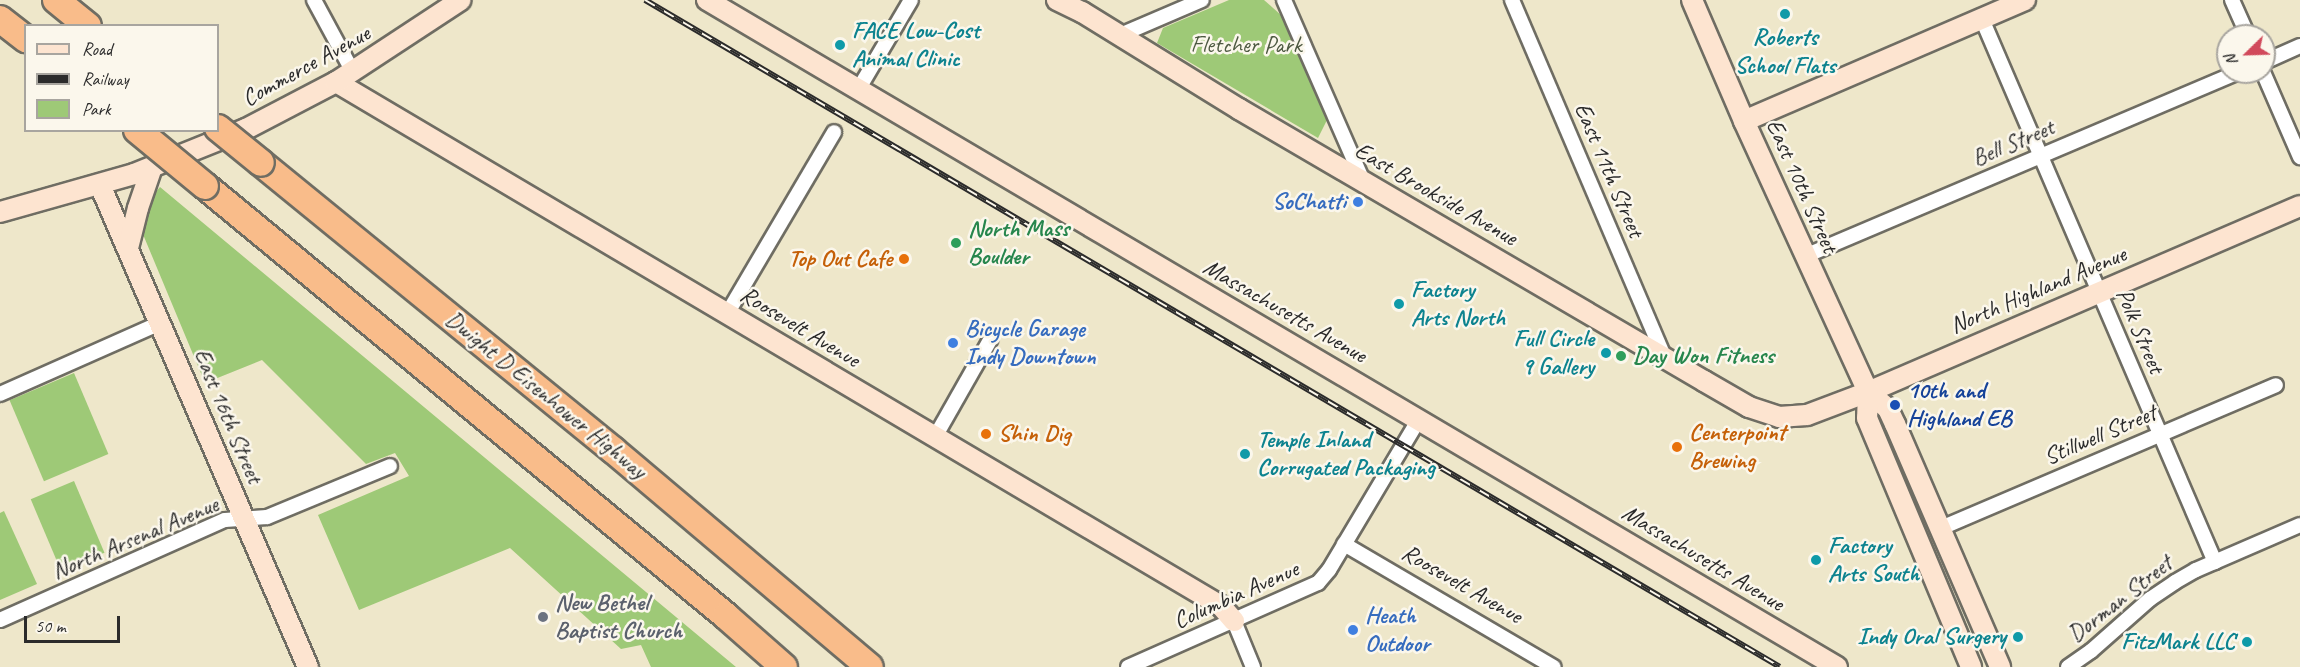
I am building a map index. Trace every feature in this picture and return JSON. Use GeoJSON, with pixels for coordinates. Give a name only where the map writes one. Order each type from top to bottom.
{"type":"FeatureCollection","features":[{"type":"Feature","properties":{"kind":"highway"},"geometry":{"type":"LineString","coordinates":[[56,0],[86,24]]}},
{"type":"Feature","properties":{"kind":"highway"},"geometry":{"type":"LineString","coordinates":[[0,19],[24,37]]}},
{"type":"Feature","properties":{"kind":"highway","name":"Dwight D Eisenhower Highway"},"geometry":{"type":"LineString","coordinates":[[219,129],[613,450],[870,667]]}},
{"type":"Feature","properties":{"kind":"highway"},"geometry":{"type":"LineString","coordinates":[[139,132],[726,616],[783,667]]}},
{"type":"Feature","properties":{"kind":"highway"},"geometry":{"type":"LineString","coordinates":[[726,616],[777,667]]}},
{"type":"Feature","properties":{"kind":"street"},"geometry":{"type":"LineString","coordinates":[[314,0],[353,72]]}},
{"type":"Feature","properties":{"kind":"street","name":"Commerce Avenue"},"geometry":{"type":"LineString","coordinates":[[100,185],[152,167],[246,129],[353,72],[461,0]]}},
{"type":"Feature","properties":{"kind":"street","name":"Massachusetts Avenue"},"geometry":{"type":"LineString","coordinates":[[707,0],[1837,667]]}},
{"type":"Feature","properties":{"kind":"street"},"geometry":{"type":"LineString","coordinates":[[734,0],[740,20]]}},
{"type":"Feature","properties":{"kind":"street"},"geometry":{"type":"LineString","coordinates":[[858,90],[911,0]]}},
{"type":"Feature","properties":{"kind":"street","name":"East Brookside Avenue"},"geometry":{"type":"LineString","coordinates":[[1057,0],[1082,12],[1118,36],[1363,182],[1749,407],[1779,417],[1795,417]]}},
{"type":"Feature","properties":{"kind":"street"},"geometry":{"type":"LineString","coordinates":[[1118,36],[1202,0]]}},
{"type":"Feature","properties":{"kind":"street"},"geometry":{"type":"LineString","coordinates":[[1284,0],[1363,182]]}},
{"type":"Feature","properties":{"kind":"street","name":"East 11th Street"},"geometry":{"type":"LineString","coordinates":[[1512,0],[1664,357]]}},
{"type":"Feature","properties":{"kind":"street","name":"East 10th Street"},"geometry":{"type":"LineString","coordinates":[[1692,0],[1744,121],[1868,392],[1888,409],[2000,667]]}},
{"type":"Feature","properties":{"kind":"street"},"geometry":{"type":"LineString","coordinates":[[1744,121],[2025,0]]}},
{"type":"Feature","properties":{"kind":"street"},"geometry":{"type":"LineString","coordinates":[[2232,0],[2243,24]]}},
{"type":"Feature","properties":{"kind":"street","name":"Polk Street"},"geometry":{"type":"LineString","coordinates":[[1982,19],[2215,562]]}},
{"type":"Feature","properties":{"kind":"street"},"geometry":{"type":"LineString","coordinates":[[2276,57],[2300,46]]}},
{"type":"Feature","properties":{"kind":"street","name":"Roosevelt Avenue"},"geometry":{"type":"LineString","coordinates":[[336,82],[1221,606],[1234,621]]}},
{"type":"Feature","properties":{"kind":"street","name":"Bell Street"},"geometry":{"type":"LineString","coordinates":[[1805,256],[2216,82]]}},
{"type":"Feature","properties":{"kind":"street"},"geometry":{"type":"LineString","coordinates":[[2268,84],[2300,157]]}},
{"type":"Feature","properties":{"kind":"street"},"geometry":{"type":"LineString","coordinates":[[727,314],[834,132]]}},
{"type":"Feature","properties":{"kind":"street"},"geometry":{"type":"LineString","coordinates":[[128,248],[152,167]]}},
{"type":"Feature","properties":{"kind":"street"},"geometry":{"type":"LineString","coordinates":[[0,212],[100,185]]}},
{"type":"Feature","properties":{"kind":"street","name":"East 16th Street"},"geometry":{"type":"LineString","coordinates":[[100,185],[308,667]]}},
{"type":"Feature","properties":{"kind":"street","name":"North Highland Avenue"},"geometry":{"type":"LineString","coordinates":[[1795,417],[1817,412],[1868,392],[2300,206]]}},
{"type":"Feature","properties":{"kind":"street"},"geometry":{"type":"LineString","coordinates":[[0,394],[160,323]]}},
{"type":"Feature","properties":{"kind":"street"},"geometry":{"type":"LineString","coordinates":[[935,437],[990,340]]}},
{"type":"Feature","properties":{"kind":"street","name":"Stillwell Street"},"geometry":{"type":"LineString","coordinates":[[1941,528],[2276,385]]}},
{"type":"Feature","properties":{"kind":"street","name":"East 10th Street"},"geometry":{"type":"LineString","coordinates":[[1868,392],[1867,418],[1971,667]]}},
{"type":"Feature","properties":{"kind":"street","name":"Columbia Avenue"},"geometry":{"type":"LineString","coordinates":[[1128,667],[1313,586],[1326,574],[1419,419]]}},
{"type":"Feature","properties":{"kind":"street","name":"North Arsenal Avenue"},"geometry":{"type":"LineString","coordinates":[[0,620],[225,520],[267,518],[390,466]]}},
{"type":"Feature","properties":{"kind":"street","name":"Dorman Street"},"geometry":{"type":"LineString","coordinates":[[2068,667],[2162,590],[2215,562],[2300,525]]}},
{"type":"Feature","properties":{"kind":"street","name":"Roosevelt Avenue"},"geometry":{"type":"LineString","coordinates":[[1344,544],[1554,667]]}},
{"type":"Feature","properties":{"kind":"street"},"geometry":{"type":"LineString","coordinates":[[1234,621],[1253,667]]}},
{"type":"Feature","properties":{"kind":"green space","name":"Fletcher Park"},"geometry":{"type":"Polygon","coordinates":[[[1229,0],[1264,0],[1282,16],[1327,120],[1318,138],[1157,43],[1163,28],[1229,0]]]}},
{"type":"Feature","properties":{"kind":"green space"},"geometry":{"type":"Polygon","coordinates":[[[160,187],[736,667],[651,667],[641,645],[621,649],[510,548],[359,610],[318,515],[409,476],[395,453],[366,464],[262,360],[205,383],[142,232],[146,203],[160,187]]]}},
{"type":"Feature","properties":{"kind":"green space"},"geometry":{"type":"Polygon","coordinates":[[[74,373],[108,454],[44,481],[10,400],[74,373]]]}},
{"type":"Feature","properties":{"kind":"green space"},"geometry":{"type":"Polygon","coordinates":[[[74,481],[104,553],[61,571],[31,499],[74,481]]]}},
{"type":"Feature","properties":{"kind":"green space"},"geometry":{"type":"Polygon","coordinates":[[[4,511],[37,584],[0,600],[0,513],[4,511]]]}},
{"type":"Feature","properties":{"kind":"railway"},"geometry":{"type":"LineString","coordinates":[[645,0],[1780,667]]}},
{"type":"Feature","properties":{"kind":"place","name":"Roberts School Flats"},"geometry":{"type":"Point","coordinates":[1785,14]}},
{"type":"Feature","properties":{"kind":"place","name":"FACE Low-Cost Animal Clinic"},"geometry":{"type":"Point","coordinates":[840,45]}},
{"type":"Feature","properties":{"kind":"place","name":"SoChatti"},"geometry":{"type":"Point","coordinates":[1358,202]}},
{"type":"Feature","properties":{"kind":"place","name":"North Mass Boulder"},"geometry":{"type":"Point","coordinates":[956,243]}},
{"type":"Feature","properties":{"kind":"place","name":"Top Out Cafe"},"geometry":{"type":"Point","coordinates":[904,259]}},
{"type":"Feature","properties":{"kind":"place","name":"Factory Arts North"},"geometry":{"type":"Point","coordinates":[1399,304]}},
{"type":"Feature","properties":{"kind":"place","name":"Bicycle Garage Indy Downtown"},"geometry":{"type":"Point","coordinates":[953,343]}},
{"type":"Feature","properties":{"kind":"place","name":"Full Circle 9 Gallery"},"geometry":{"type":"Point","coordinates":[1606,353]}},
{"type":"Feature","properties":{"kind":"place","name":"Day Won Fitness"},"geometry":{"type":"Point","coordinates":[1621,356]}},
{"type":"Feature","properties":{"kind":"place","name":"10th and Highland EB"},"geometry":{"type":"Point","coordinates":[1895,405]}},
{"type":"Feature","properties":{"kind":"place","name":"Shin Dig"},"geometry":{"type":"Point","coordinates":[986,434]}},
{"type":"Feature","properties":{"kind":"place","name":"Centerpoint Brewing"},"geometry":{"type":"Point","coordinates":[1677,447]}},
{"type":"Feature","properties":{"kind":"place","name":"Temple Inland Corrugated Packaging"},"geometry":{"type":"Point","coordinates":[1245,454]}},
{"type":"Feature","properties":{"kind":"place","name":"Factory Arts South"},"geometry":{"type":"Point","coordinates":[1816,560]}},
{"type":"Feature","properties":{"kind":"place","name":"New Bethel Baptist Church"},"geometry":{"type":"Point","coordinates":[543,617]}},
{"type":"Feature","properties":{"kind":"place","name":"Heath Outdoor"},"geometry":{"type":"Point","coordinates":[1353,630]}},
{"type":"Feature","properties":{"kind":"place","name":"Indy Oral Surgery"},"geometry":{"type":"Point","coordinates":[2018,637]}},
{"type":"Feature","properties":{"kind":"place","name":"FitzMark LLC"},"geometry":{"type":"Point","coordinates":[2247,642]}}]}
